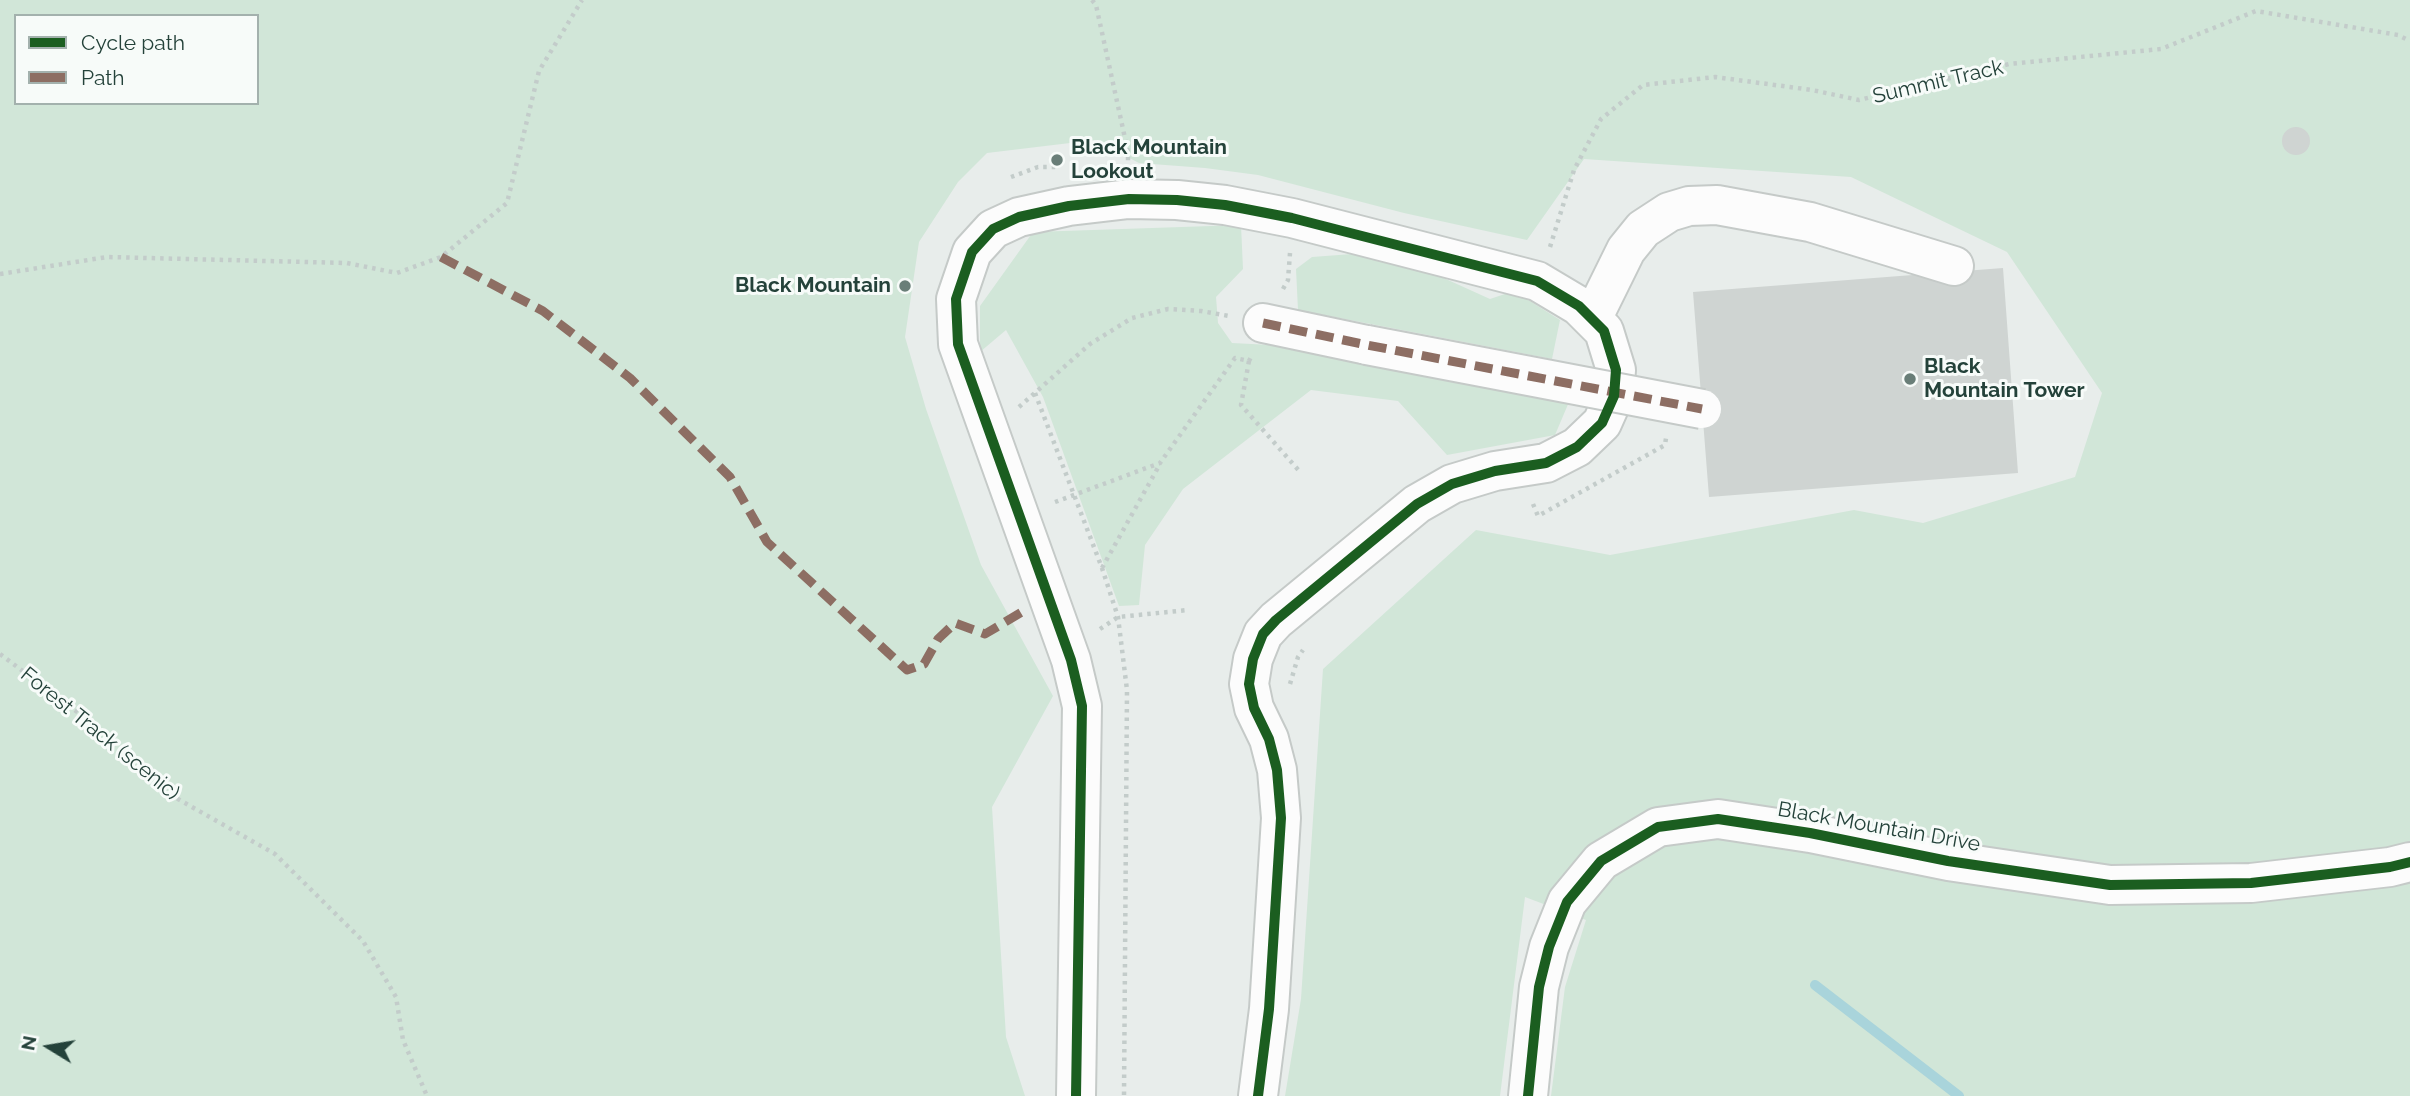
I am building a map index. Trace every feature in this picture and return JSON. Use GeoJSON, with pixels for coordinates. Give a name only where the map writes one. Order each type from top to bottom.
{"type":"FeatureCollection","features":[{"type":"Feature","properties":{"kind":"street"},"geometry":{"type":"LineString","coordinates":[[1076,1096],[1082,706],[1071,660],[958,344],[956,299],[972,252],[993,229],[1019,216],[1069,206],[1129,199],[1225,205],[1292,218],[1537,281],[1579,306],[1604,331],[1616,370],[1614,396],[1602,423],[1577,447],[1546,463],[1495,471],[1452,484],[1418,504],[1276,620],[1263,634],[1253,659],[1249,684],[1254,708],[1269,739],[1277,770],[1281,818],[1269,1009],[1258,1096]]}},
{"type":"Feature","properties":{"kind":"street"},"geometry":{"type":"LineString","coordinates":[[1592,319],[1626,250],[1643,229],[1669,212],[1689,206],[1717,205],[1810,222],[1954,266]]}},
{"type":"Feature","properties":{"kind":"street"},"geometry":{"type":"LineString","coordinates":[[1263,323],[1702,409]]}},
{"type":"Feature","properties":{"kind":"street","name":"Black Mountain Drive"},"geometry":{"type":"LineString","coordinates":[[1528,1096],[1539,987],[1549,947],[1567,902],[1601,861],[1658,827],[1718,819],[1810,833],[1948,861],[2110,885],[2251,883],[2390,867],[2410,862]]}},
{"type":"Feature","properties":{"kind":"path"},"geometry":{"type":"LineString","coordinates":[[0,274],[107,257],[347,263],[397,273],[441,257],[507,203],[539,71],[582,0]]}},
{"type":"Feature","properties":{"kind":"path"},"geometry":{"type":"LineString","coordinates":[[1091,0],[1096,5],[1128,152],[1129,199]]}},
{"type":"Feature","properties":{"kind":"path"},"geometry":{"type":"LineString","coordinates":[[1292,218],[1287,280],[1263,323],[1249,361],[1241,405],[1301,473]]}},
{"type":"Feature","properties":{"kind":"path"},"geometry":{"type":"LineString","coordinates":[[990,434],[1090,344],[1132,318],[1168,309],[1201,310],[1263,323]]}},
{"type":"Feature","properties":{"kind":"path"},"geometry":{"type":"LineString","coordinates":[[1102,568],[1160,463],[1235,358],[1249,361]]}},
{"type":"Feature","properties":{"kind":"path"},"geometry":{"type":"LineString","coordinates":[[1538,516],[1665,445]]}},
{"type":"Feature","properties":{"kind":"path"},"geometry":{"type":"LineString","coordinates":[[1019,516],[1160,463]]}},
{"type":"Feature","properties":{"kind":"path"},"geometry":{"type":"LineString","coordinates":[[1289,693],[1298,657],[1310,640]]}},
{"type":"Feature","properties":{"kind":"green space"},"geometry":{"type":"Polygon","coordinates":[[[0,0],[2410,0],[2410,1096],[1551,1096],[1565,987],[1586,920],[1525,897],[1500,1096],[1285,1096],[1301,999],[1323,669],[1476,530],[1610,555],[1854,510],[1923,523],[2075,477],[2102,393],[2007,252],[1851,177],[1584,159],[1527,240],[1404,213],[1258,175],[1139,163],[1095,140],[987,153],[958,182],[919,242],[905,337],[926,409],[981,565],[1053,696],[992,807],[1006,1037],[1025,1096],[0,1096],[0,0]]]}},
{"type":"Feature","properties":{"kind":"green space"},"geometry":{"type":"Polygon","coordinates":[[[1241,225],[1243,269],[1216,297],[1218,323],[1232,343],[1271,345],[1569,402],[1555,435],[1447,455],[1398,401],[1311,390],[1183,489],[1145,545],[1139,605],[1119,606],[1043,397],[1006,330],[980,352],[980,306],[1033,232],[1241,225]]]}},
{"type":"Feature","properties":{"kind":"green space"},"geometry":{"type":"Polygon","coordinates":[[[1352,254],[1437,275],[1490,299],[1514,291],[1560,320],[1552,359],[1298,310],[1296,269],[1312,257],[1352,254]]]}},
{"type":"Feature","properties":{"kind":"building"},"geometry":{"type":"Polygon","coordinates":[[[2296,127],[2306,131],[2310,141],[2306,151],[2296,155],[2286,151],[2282,141],[2286,131],[2296,127]]]}},
{"type":"Feature","properties":{"kind":"building"},"geometry":{"type":"Polygon","coordinates":[[[2003,268],[2018,473],[1709,497],[1693,292],[2003,268]]]}},
{"type":"Feature","properties":{"kind":"waterway"},"geometry":{"type":"LineString","coordinates":[[1815,985],[1959,1096]]}},
{"type":"Feature","properties":{"kind":"marked path"},"geometry":{"type":"LineString","coordinates":[[441,257],[543,311],[630,378],[730,477],[767,542],[907,670],[924,664],[938,639],[955,623],[985,634],[1022,612]]}},
{"type":"Feature","properties":{"kind":"marked path"},"geometry":{"type":"LineString","coordinates":[[1263,323],[1702,409]]}},
{"type":"Feature","properties":{"kind":"cycle path"},"geometry":{"type":"LineString","coordinates":[[1076,1096],[1082,706],[1071,660],[958,344],[956,299],[972,252],[993,229],[1019,217],[1069,206],[1129,199],[1225,205],[1292,218],[1537,281],[1579,306],[1604,331],[1616,370],[1614,396],[1602,423],[1577,447],[1546,463],[1495,471],[1452,484],[1417,504],[1276,620],[1263,634],[1253,659],[1249,684],[1254,708],[1269,739],[1277,770],[1281,818],[1269,1009],[1258,1096]]}},
{"type":"Feature","properties":{"kind":"cycle path"},"geometry":{"type":"LineString","coordinates":[[1528,1096],[1539,987],[1549,947],[1567,902],[1601,861],[1658,827],[1718,819],[1810,833],[1948,861],[2110,885],[2251,883],[2390,867],[2410,862]]}},
{"type":"Feature","properties":{"kind":"place","name":"Black Mountain Lookout"},"geometry":{"type":"Point","coordinates":[1057,160]}},
{"type":"Feature","properties":{"kind":"place","name":"Black Mountain"},"geometry":{"type":"Point","coordinates":[905,286]}},
{"type":"Feature","properties":{"kind":"place","name":"Black Mountain Tower"},"geometry":{"type":"Point","coordinates":[1910,379]}}]}
